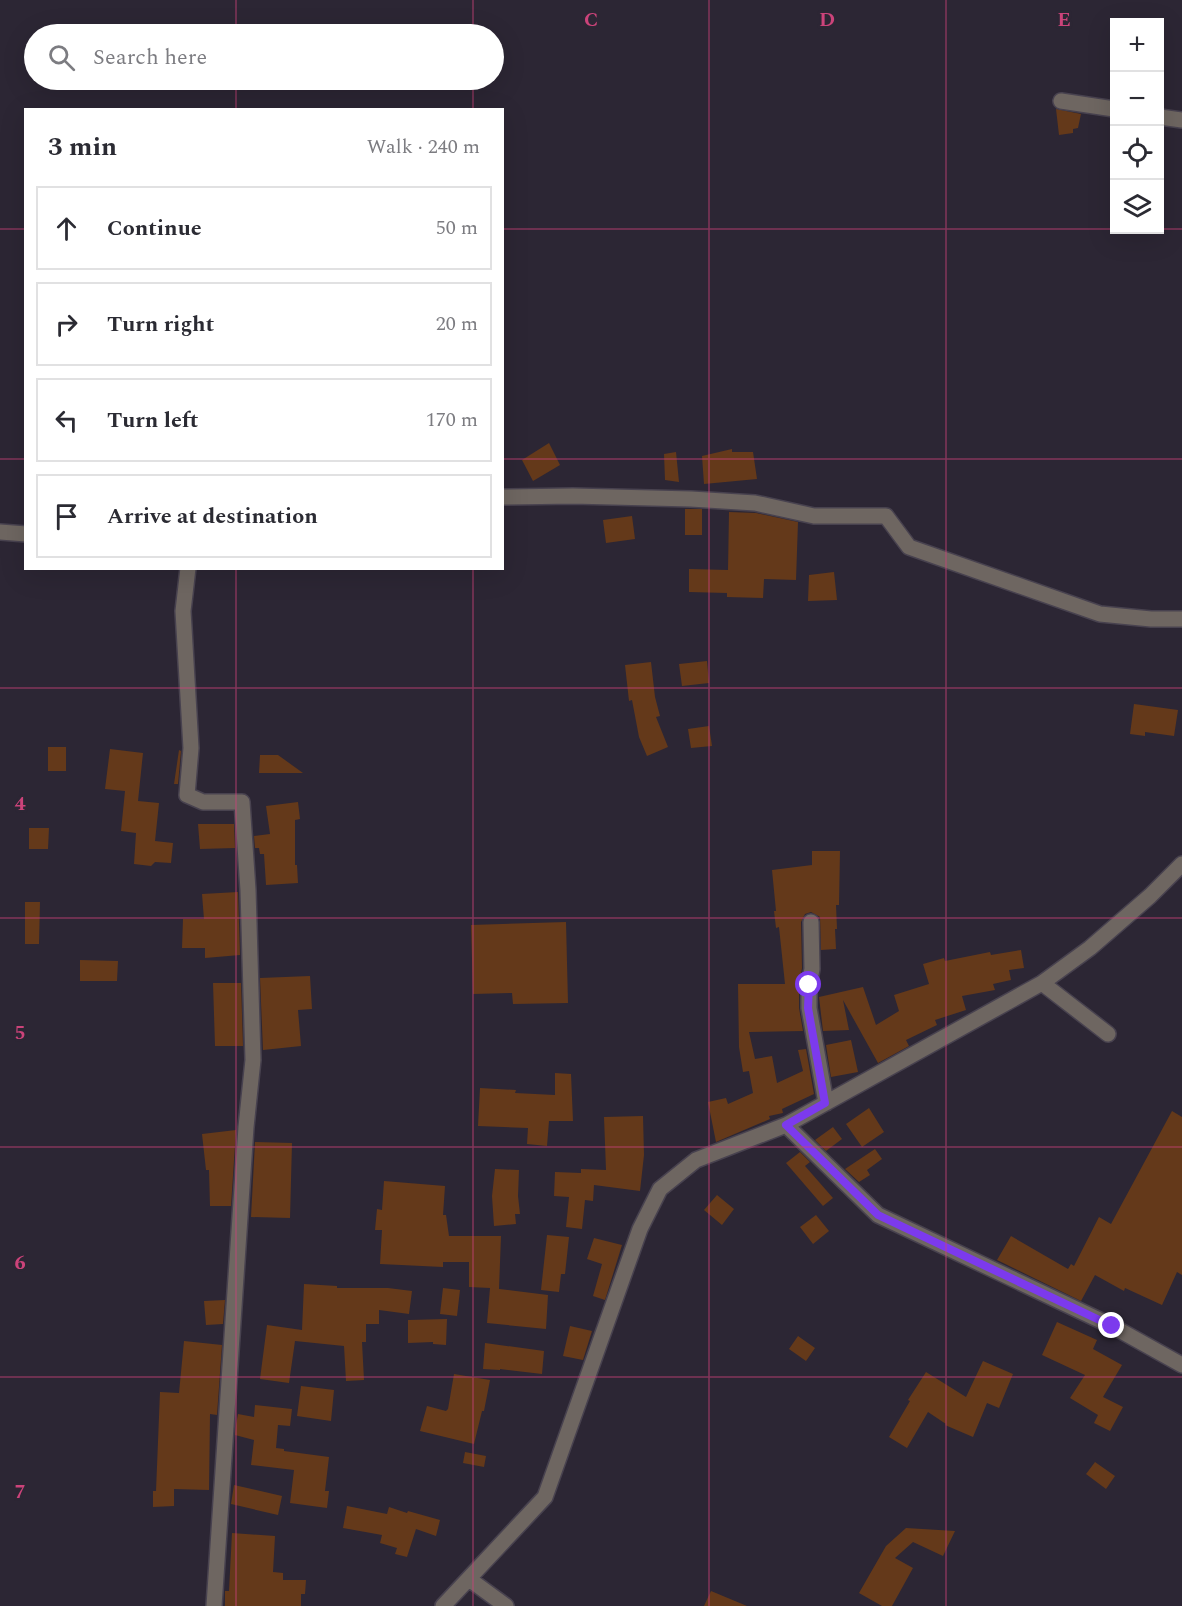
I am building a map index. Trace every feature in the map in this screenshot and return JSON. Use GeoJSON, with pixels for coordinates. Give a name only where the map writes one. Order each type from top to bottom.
{"type":"FeatureCollection","features":[{"type":"Feature","properties":{"kind":"street"},"geometry":{"type":"LineString","coordinates":[[1061,101],[1110,108]]}},
{"type":"Feature","properties":{"kind":"street"},"geometry":{"type":"LineString","coordinates":[[1164,118],[1182,120]]}},
{"type":"Feature","properties":{"kind":"street"},"geometry":{"type":"LineString","coordinates":[[504,497],[691,499],[755,503],[814,516],[886,516],[909,547],[1100,614],[1182,619]]}},
{"type":"Feature","properties":{"kind":"street"},"geometry":{"type":"LineString","coordinates":[[0,532],[24,534]]}},
{"type":"Feature","properties":{"kind":"street"},"geometry":{"type":"LineString","coordinates":[[188,570],[183,611],[191,748],[187,795],[203,802],[242,802],[248,890],[253,1060],[245,1139],[214,1606]]}},
{"type":"Feature","properties":{"kind":"street"},"geometry":{"type":"LineString","coordinates":[[443,1606],[545,1497],[640,1229],[660,1190],[696,1160],[786,1125],[1042,984],[1090,948],[1150,896],[1182,864]]}},
{"type":"Feature","properties":{"kind":"street"},"geometry":{"type":"LineString","coordinates":[[811,922],[812,969],[808,1008],[825,1103]]}},
{"type":"Feature","properties":{"kind":"street"},"geometry":{"type":"LineString","coordinates":[[1042,984],[1108,1034]]}},
{"type":"Feature","properties":{"kind":"street"},"geometry":{"type":"LineString","coordinates":[[786,1125],[878,1215],[1112,1326],[1182,1365]]}},
{"type":"Feature","properties":{"kind":"street"},"geometry":{"type":"LineString","coordinates":[[469,1579],[506,1606]]}},
{"type":"Feature","properties":{"kind":"building"},"geometry":{"type":"Polygon","coordinates":[[[1056,109],[1081,114],[1078,128],[1073,129],[1073,133],[1059,135],[1056,109]]]}},
{"type":"Feature","properties":{"kind":"building"},"geometry":{"type":"Polygon","coordinates":[[[549,443],[560,465],[533,481],[522,460],[549,443]]]}},
{"type":"Feature","properties":{"kind":"building"},"geometry":{"type":"Polygon","coordinates":[[[732,449],[732,452],[753,452],[757,479],[704,484],[702,456],[732,449]]]}},
{"type":"Feature","properties":{"kind":"building"},"geometry":{"type":"Polygon","coordinates":[[[676,452],[679,482],[665,480],[664,454],[676,452]]]}},
{"type":"Feature","properties":{"kind":"building"},"geometry":{"type":"Polygon","coordinates":[[[685,509],[702,509],[702,535],[685,535],[685,509]]]}},
{"type":"Feature","properties":{"kind":"building"},"geometry":{"type":"Polygon","coordinates":[[[729,512],[756,513],[798,522],[796,580],[764,579],[763,598],[727,597],[727,593],[689,592],[689,569],[728,570],[729,512]]]}},
{"type":"Feature","properties":{"kind":"building"},"geometry":{"type":"Polygon","coordinates":[[[632,516],[635,539],[606,543],[603,520],[632,516]]]}},
{"type":"Feature","properties":{"kind":"building"},"geometry":{"type":"Polygon","coordinates":[[[834,572],[837,600],[808,601],[809,575],[834,572]]]}},
{"type":"Feature","properties":{"kind":"building"},"geometry":{"type":"Polygon","coordinates":[[[707,661],[709,683],[682,686],[679,664],[707,661]]]}},
{"type":"Feature","properties":{"kind":"building"},"geometry":{"type":"Polygon","coordinates":[[[651,662],[655,697],[660,716],[656,717],[668,747],[647,756],[639,737],[632,700],[629,701],[625,665],[651,662]]]}},
{"type":"Feature","properties":{"kind":"building"},"geometry":{"type":"Polygon","coordinates":[[[1134,704],[1178,710],[1174,736],[1145,732],[1145,736],[1130,734],[1134,704]]]}},
{"type":"Feature","properties":{"kind":"building"},"geometry":{"type":"Polygon","coordinates":[[[709,726],[712,746],[691,748],[688,729],[709,726]]]}},
{"type":"Feature","properties":{"kind":"building"},"geometry":{"type":"Polygon","coordinates":[[[48,747],[66,747],[66,771],[48,771],[48,747]]]}},
{"type":"Feature","properties":{"kind":"building"},"geometry":{"type":"Polygon","coordinates":[[[110,749],[143,753],[138,801],[159,803],[155,841],[173,843],[171,863],[155,862],[151,866],[134,864],[136,833],[121,831],[125,791],[105,789],[110,749]]]}},
{"type":"Feature","properties":{"kind":"building"},"geometry":{"type":"Polygon","coordinates":[[[179,750],[181,751],[178,784],[174,784],[179,750]]]}},
{"type":"Feature","properties":{"kind":"building"},"geometry":{"type":"Polygon","coordinates":[[[260,755],[278,755],[303,773],[259,773],[260,755]]]}},
{"type":"Feature","properties":{"kind":"building"},"geometry":{"type":"Polygon","coordinates":[[[298,802],[300,819],[295,820],[295,865],[297,865],[298,883],[266,885],[264,854],[260,854],[259,848],[255,848],[254,836],[270,834],[266,806],[298,802]]]}},
{"type":"Feature","properties":{"kind":"building"},"geometry":{"type":"Polygon","coordinates":[[[198,824],[234,824],[235,848],[200,849],[198,824]]]}},
{"type":"Feature","properties":{"kind":"building"},"geometry":{"type":"Polygon","coordinates":[[[29,828],[49,828],[48,849],[29,849],[29,828]]]}},
{"type":"Feature","properties":{"kind":"building"},"geometry":{"type":"Polygon","coordinates":[[[812,851],[840,851],[839,905],[836,905],[837,929],[835,929],[836,949],[821,950],[820,917],[811,912],[805,914],[801,922],[802,968],[799,985],[799,1008],[803,1031],[749,1032],[755,1059],[772,1056],[777,1083],[803,1071],[798,1050],[806,1049],[814,1094],[782,1109],[783,1113],[769,1116],[770,1119],[716,1142],[708,1102],[726,1098],[728,1104],[753,1093],[749,1071],[743,1072],[739,1047],[738,984],[785,984],[779,927],[776,928],[774,911],[776,911],[772,870],[812,865],[812,851]]]}},
{"type":"Feature","properties":{"kind":"building"},"geometry":{"type":"Polygon","coordinates":[[[238,892],[240,955],[205,958],[205,948],[182,948],[183,919],[204,919],[202,894],[238,892]]]}},
{"type":"Feature","properties":{"kind":"building"},"geometry":{"type":"Polygon","coordinates":[[[25,902],[40,902],[39,944],[25,944],[25,902]]]}},
{"type":"Feature","properties":{"kind":"building"},"geometry":{"type":"Polygon","coordinates":[[[566,922],[568,1003],[513,1004],[512,993],[473,994],[471,925],[566,922]]]}},
{"type":"Feature","properties":{"kind":"building"},"geometry":{"type":"Polygon","coordinates":[[[1021,950],[1024,968],[1009,970],[1011,980],[993,984],[995,990],[962,996],[966,1010],[935,1020],[937,1025],[906,1040],[909,1046],[878,1063],[843,1000],[849,1030],[823,1031],[819,997],[863,987],[876,1025],[899,1011],[894,995],[929,984],[923,964],[944,958],[945,961],[990,952],[991,955],[1021,950]]]}},
{"type":"Feature","properties":{"kind":"building"},"geometry":{"type":"Polygon","coordinates":[[[80,960],[118,961],[117,981],[80,981],[80,960]]]}},
{"type":"Feature","properties":{"kind":"building"},"geometry":{"type":"Polygon","coordinates":[[[310,976],[312,1009],[298,1010],[301,1046],[263,1050],[260,978],[310,976]]]}},
{"type":"Feature","properties":{"kind":"building"},"geometry":{"type":"Polygon","coordinates":[[[213,983],[241,983],[243,1046],[215,1046],[213,983]]]}},
{"type":"Feature","properties":{"kind":"building"},"geometry":{"type":"Polygon","coordinates":[[[851,1040],[858,1072],[831,1077],[826,1045],[851,1040]]]}},
{"type":"Feature","properties":{"kind":"building"},"geometry":{"type":"Polygon","coordinates":[[[555,1073],[571,1074],[573,1121],[549,1121],[547,1146],[527,1144],[528,1128],[478,1126],[480,1088],[555,1095],[555,1073]]]}},
{"type":"Feature","properties":{"kind":"building"},"geometry":{"type":"Polygon","coordinates":[[[869,1108],[884,1132],[862,1147],[846,1124],[869,1108]]]}},
{"type":"Feature","properties":{"kind":"building"},"geometry":{"type":"Polygon","coordinates":[[[1172,1111],[1182,1117],[1182,1275],[1177,1272],[1162,1305],[1125,1288],[1124,1291],[1095,1275],[1081,1301],[997,1260],[1011,1236],[1068,1269],[1071,1264],[1074,1266],[1099,1217],[1111,1224],[1172,1111]]]}},
{"type":"Feature","properties":{"kind":"building"},"geometry":{"type":"Polygon","coordinates":[[[643,1116],[644,1155],[640,1191],[594,1185],[593,1201],[585,1200],[582,1229],[566,1227],[569,1197],[554,1196],[555,1172],[581,1173],[581,1169],[606,1170],[604,1117],[643,1116]]]}},
{"type":"Feature","properties":{"kind":"building"},"geometry":{"type":"Polygon","coordinates":[[[833,1127],[842,1139],[826,1151],[815,1140],[833,1127]]]}},
{"type":"Feature","properties":{"kind":"building"},"geometry":{"type":"Polygon","coordinates":[[[236,1130],[231,1206],[210,1206],[209,1170],[206,1170],[202,1134],[236,1130]]]}},
{"type":"Feature","properties":{"kind":"building"},"geometry":{"type":"Polygon","coordinates":[[[255,1142],[292,1143],[290,1218],[251,1217],[255,1142]]]}},
{"type":"Feature","properties":{"kind":"building"},"geometry":{"type":"Polygon","coordinates":[[[875,1149],[882,1159],[867,1170],[870,1175],[859,1182],[845,1169],[875,1149]]]}},
{"type":"Feature","properties":{"kind":"building"},"geometry":{"type":"Polygon","coordinates":[[[800,1152],[810,1162],[805,1166],[833,1198],[823,1206],[786,1163],[800,1152]]]}},
{"type":"Feature","properties":{"kind":"building"},"geometry":{"type":"Polygon","coordinates":[[[495,1169],[519,1170],[520,1214],[515,1214],[516,1224],[494,1226],[492,1196],[495,1169]]]}},
{"type":"Feature","properties":{"kind":"building"},"geometry":{"type":"Polygon","coordinates":[[[384,1181],[445,1186],[443,1215],[446,1215],[449,1236],[501,1236],[499,1289],[548,1295],[546,1329],[487,1323],[490,1288],[469,1287],[469,1262],[443,1262],[443,1267],[380,1264],[382,1230],[375,1230],[377,1209],[382,1210],[384,1181]]]}},
{"type":"Feature","properties":{"kind":"building"},"geometry":{"type":"Polygon","coordinates":[[[717,1195],[734,1209],[722,1225],[704,1210],[717,1195]]]}},
{"type":"Feature","properties":{"kind":"building"},"geometry":{"type":"Polygon","coordinates":[[[816,1215],[829,1231],[813,1244],[800,1227],[816,1215]]]}},
{"type":"Feature","properties":{"kind":"building"},"geometry":{"type":"Polygon","coordinates":[[[547,1235],[569,1237],[565,1274],[561,1274],[559,1292],[541,1290],[547,1235]]]}},
{"type":"Feature","properties":{"kind":"building"},"geometry":{"type":"Polygon","coordinates":[[[594,1238],[622,1245],[605,1300],[593,1296],[602,1264],[587,1259],[594,1238]]]}},
{"type":"Feature","properties":{"kind":"building"},"geometry":{"type":"Polygon","coordinates":[[[304,1284],[337,1286],[337,1288],[388,1288],[412,1291],[409,1314],[379,1310],[379,1324],[366,1324],[366,1342],[362,1342],[364,1380],[346,1381],[344,1346],[295,1341],[289,1383],[260,1379],[267,1325],[302,1330],[304,1284]]]}},
{"type":"Feature","properties":{"kind":"building"},"geometry":{"type":"Polygon","coordinates":[[[443,1288],[460,1290],[457,1316],[440,1314],[443,1288]]]}},
{"type":"Feature","properties":{"kind":"building"},"geometry":{"type":"Polygon","coordinates":[[[225,1300],[223,1324],[206,1325],[204,1301],[225,1300]]]}},
{"type":"Feature","properties":{"kind":"building"},"geometry":{"type":"Polygon","coordinates":[[[447,1319],[446,1345],[433,1344],[433,1342],[408,1343],[408,1320],[447,1319]]]}},
{"type":"Feature","properties":{"kind":"building"},"geometry":{"type":"Polygon","coordinates":[[[1057,1322],[1097,1340],[1093,1349],[1122,1365],[1103,1397],[1123,1407],[1110,1431],[1094,1423],[1098,1415],[1070,1398],[1085,1375],[1042,1355],[1057,1322]]]}},
{"type":"Feature","properties":{"kind":"building"},"geometry":{"type":"Polygon","coordinates":[[[570,1326],[592,1331],[583,1360],[563,1356],[570,1326]]]}},
{"type":"Feature","properties":{"kind":"building"},"geometry":{"type":"Polygon","coordinates":[[[798,1336],[815,1348],[806,1361],[789,1349],[798,1336]]]}},
{"type":"Feature","properties":{"kind":"building"},"geometry":{"type":"Polygon","coordinates":[[[184,1341],[222,1345],[217,1415],[210,1414],[209,1490],[174,1489],[174,1506],[153,1507],[153,1491],[156,1491],[160,1392],[179,1393],[184,1341]]]}},
{"type":"Feature","properties":{"kind":"building"},"geometry":{"type":"Polygon","coordinates":[[[485,1343],[544,1351],[542,1374],[483,1369],[485,1343]]]}},
{"type":"Feature","properties":{"kind":"building"},"geometry":{"type":"Polygon","coordinates":[[[983,1361],[1013,1374],[999,1408],[987,1403],[973,1437],[945,1425],[928,1412],[907,1448],[889,1437],[926,1372],[966,1397],[983,1361]]]}},
{"type":"Feature","properties":{"kind":"building"},"geometry":{"type":"Polygon","coordinates":[[[454,1374],[490,1380],[474,1444],[420,1431],[427,1406],[446,1411],[448,1409],[454,1374]]]}},
{"type":"Feature","properties":{"kind":"building"},"geometry":{"type":"Polygon","coordinates":[[[301,1386],[334,1390],[331,1421],[297,1416],[301,1386]]]}},
{"type":"Feature","properties":{"kind":"building"},"geometry":{"type":"Polygon","coordinates":[[[255,1405],[292,1409],[290,1426],[278,1425],[276,1448],[329,1457],[325,1491],[329,1491],[327,1508],[290,1503],[294,1470],[251,1465],[254,1440],[235,1435],[238,1414],[254,1417],[255,1405]]]}},
{"type":"Feature","properties":{"kind":"building"},"geometry":{"type":"Polygon","coordinates":[[[465,1452],[486,1456],[484,1467],[463,1463],[465,1452]]]}},
{"type":"Feature","properties":{"kind":"building"},"geometry":{"type":"Polygon","coordinates":[[[1095,1462],[1115,1476],[1106,1489],[1086,1474],[1095,1462]]]}},
{"type":"Feature","properties":{"kind":"building"},"geometry":{"type":"Polygon","coordinates":[[[234,1485],[282,1496],[278,1515],[231,1504],[234,1485]]]}},
{"type":"Feature","properties":{"kind":"building"},"geometry":{"type":"Polygon","coordinates":[[[347,1506],[387,1514],[389,1507],[440,1520],[436,1536],[416,1529],[407,1557],[395,1554],[397,1548],[380,1543],[382,1535],[343,1528],[347,1506]]]}},
{"type":"Feature","properties":{"kind":"building"},"geometry":{"type":"Polygon","coordinates":[[[906,1528],[955,1531],[943,1556],[913,1542],[895,1558],[913,1568],[892,1606],[882,1606],[859,1593],[886,1546],[906,1528]]]}},
{"type":"Feature","properties":{"kind":"building"},"geometry":{"type":"Polygon","coordinates":[[[232,1533],[275,1536],[273,1572],[283,1573],[283,1580],[306,1580],[305,1594],[301,1594],[301,1606],[225,1606],[225,1591],[229,1591],[232,1533]]]}},
{"type":"Feature","properties":{"kind":"building"},"geometry":{"type":"Polygon","coordinates":[[[711,1591],[747,1606],[704,1606],[711,1591]]]}},
{"type":"Feature","properties":{"kind":"route"},"geometry":{"type":"LineString","coordinates":[[809,985],[808,1008],[825,1103],[786,1125],[878,1215],[1112,1326]]}}]}
